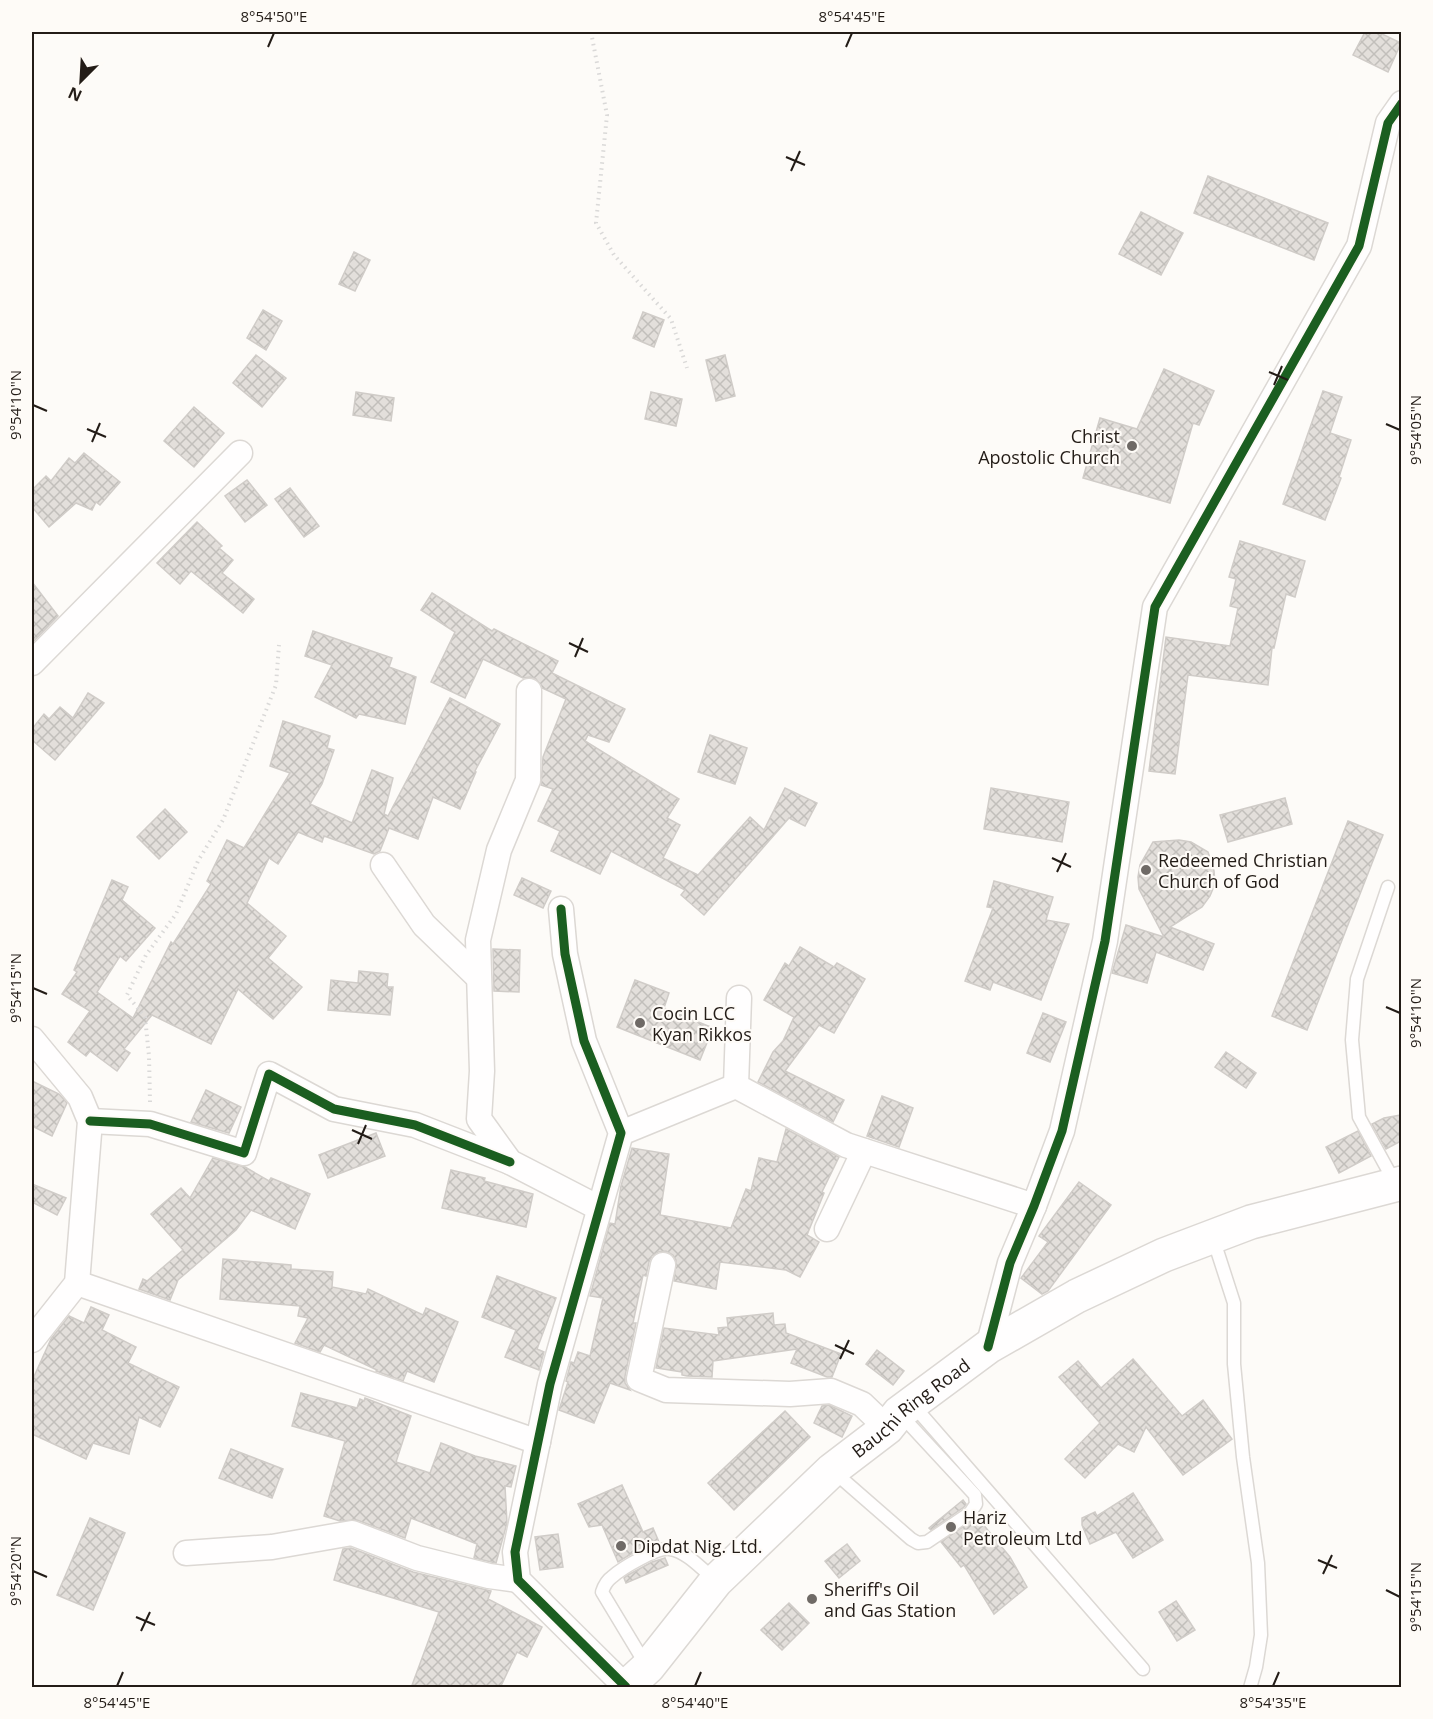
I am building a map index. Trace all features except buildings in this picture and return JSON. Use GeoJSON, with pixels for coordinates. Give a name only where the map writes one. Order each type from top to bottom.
{"type":"FeatureCollection","features":[{"type":"Feature","properties":{"kind":"main road","name":"Bauchi Ring Road"},"geometry":{"type":"LineString","coordinates":[[633,1681],[716,1581],[832,1470],[988,1347],[1077,1296],[1164,1255],[1251,1222],[1399,1183]]}},
{"type":"Feature","properties":{"kind":"street"},"geometry":{"type":"LineString","coordinates":[[988,1347],[1010,1263],[1062,1131],[1105,941],[1155,607],[1359,246],[1388,123],[1401,103]]}},
{"type":"Feature","properties":{"kind":"street"},"geometry":{"type":"LineString","coordinates":[[32,663],[240,453]]}},
{"type":"Feature","properties":{"kind":"street"},"geometry":{"type":"LineString","coordinates":[[510,1162],[479,1119],[482,1071],[478,940],[499,850],[528,780],[529,691]]}},
{"type":"Feature","properties":{"kind":"street"},"geometry":{"type":"LineString","coordinates":[[383,866],[424,925],[479,978]]}},
{"type":"Feature","properties":{"kind":"street"},"geometry":{"type":"LineString","coordinates":[[518,1580],[515,1552],[550,1384],[621,1133],[584,1041],[565,954],[561,909]]}},
{"type":"Feature","properties":{"kind":"street"},"geometry":{"type":"LineString","coordinates":[[736,1086],[739,998]]}},
{"type":"Feature","properties":{"kind":"street"},"geometry":{"type":"LineString","coordinates":[[32,1038],[80,1097],[90,1121],[77,1283],[41,1311],[32,1340]]}},
{"type":"Feature","properties":{"kind":"street"},"geometry":{"type":"LineString","coordinates":[[90,1121],[150,1124],[244,1153],[269,1074],[334,1109],[415,1125],[510,1162],[599,1208]]}},
{"type":"Feature","properties":{"kind":"street"},"geometry":{"type":"LineString","coordinates":[[736,1086],[846,1145],[1034,1206]]}},
{"type":"Feature","properties":{"kind":"street"},"geometry":{"type":"LineString","coordinates":[[621,1133],[736,1086]]}},
{"type":"Feature","properties":{"kind":"street"},"geometry":{"type":"LineString","coordinates":[[827,1229],[864,1151]]}},
{"type":"Feature","properties":{"kind":"street"},"geometry":{"type":"LineString","coordinates":[[663,1265],[639,1379],[666,1390],[790,1394],[831,1391],[862,1404],[900,1415]]}},
{"type":"Feature","properties":{"kind":"street"},"geometry":{"type":"LineString","coordinates":[[77,1283],[538,1442]]}},
{"type":"Feature","properties":{"kind":"street"},"geometry":{"type":"LineString","coordinates":[[186,1553],[272,1547],[352,1533],[417,1557],[489,1576],[518,1580],[633,1681]]}},
{"type":"Feature","properties":{"kind":"lane"},"geometry":{"type":"LineString","coordinates":[[1388,887],[1357,980],[1352,1040],[1359,1117],[1399,1183]]}},
{"type":"Feature","properties":{"kind":"lane"},"geometry":{"type":"LineString","coordinates":[[1213,1237],[1234,1303],[1236,1376],[1243,1457],[1258,1563],[1261,1635],[1250,1688]]}},
{"type":"Feature","properties":{"kind":"lane"},"geometry":{"type":"LineString","coordinates":[[832,1470],[918,1543],[927,1542],[970,1513],[976,1504],[975,1495],[900,1415]]}},
{"type":"Feature","properties":{"kind":"lane"},"geometry":{"type":"LineString","coordinates":[[900,1415],[1143,1669]]}},
{"type":"Feature","properties":{"kind":"lane"},"geometry":{"type":"LineString","coordinates":[[633,1681],[602,1593],[605,1584],[611,1577],[660,1549],[681,1552],[716,1581]]}},
{"type":"Feature","properties":{"kind":"path"},"geometry":{"type":"LineString","coordinates":[[591,32],[607,115],[596,223],[614,255],[671,319],[687,368]]}},
{"type":"Feature","properties":{"kind":"path"},"geometry":{"type":"LineString","coordinates":[[150,1124],[149,1056],[145,1017],[127,995],[146,955],[176,914],[198,861],[223,820],[276,685],[279,645]]}},
{"type":"Feature","properties":{"kind":"cycle path"},"geometry":{"type":"LineString","coordinates":[[988,1347],[1010,1263],[1062,1131],[1105,941],[1155,607],[1359,246],[1388,123],[1402,103]]}},
{"type":"Feature","properties":{"kind":"cycle path"},"geometry":{"type":"LineString","coordinates":[[561,909],[565,954],[584,1041],[621,1133],[550,1384],[515,1552],[518,1580],[626,1687]]}},
{"type":"Feature","properties":{"kind":"cycle path"},"geometry":{"type":"LineString","coordinates":[[90,1121],[150,1124],[244,1153],[269,1074],[334,1109],[415,1125],[510,1162]]}},
{"type":"Feature","properties":{"kind":"place","name":"Christ Apostolic Church"},"geometry":{"type":"Point","coordinates":[1132,446]}},
{"type":"Feature","properties":{"kind":"place","name":"Redeemed Christian Church of God"},"geometry":{"type":"Point","coordinates":[1146,870]}},
{"type":"Feature","properties":{"kind":"place","name":"Cocin LCC Kyan Rikkos"},"geometry":{"type":"Point","coordinates":[640,1023]}},
{"type":"Feature","properties":{"kind":"place","name":"Hariz Petroleum Ltd"},"geometry":{"type":"Point","coordinates":[951,1527]}},
{"type":"Feature","properties":{"kind":"place","name":"Dipdat Nig. Ltd."},"geometry":{"type":"Point","coordinates":[621,1546]}},
{"type":"Feature","properties":{"kind":"place","name":"Sheriff's Oil and Gas Station"},"geometry":{"type":"Point","coordinates":[812,1599]}}]}
